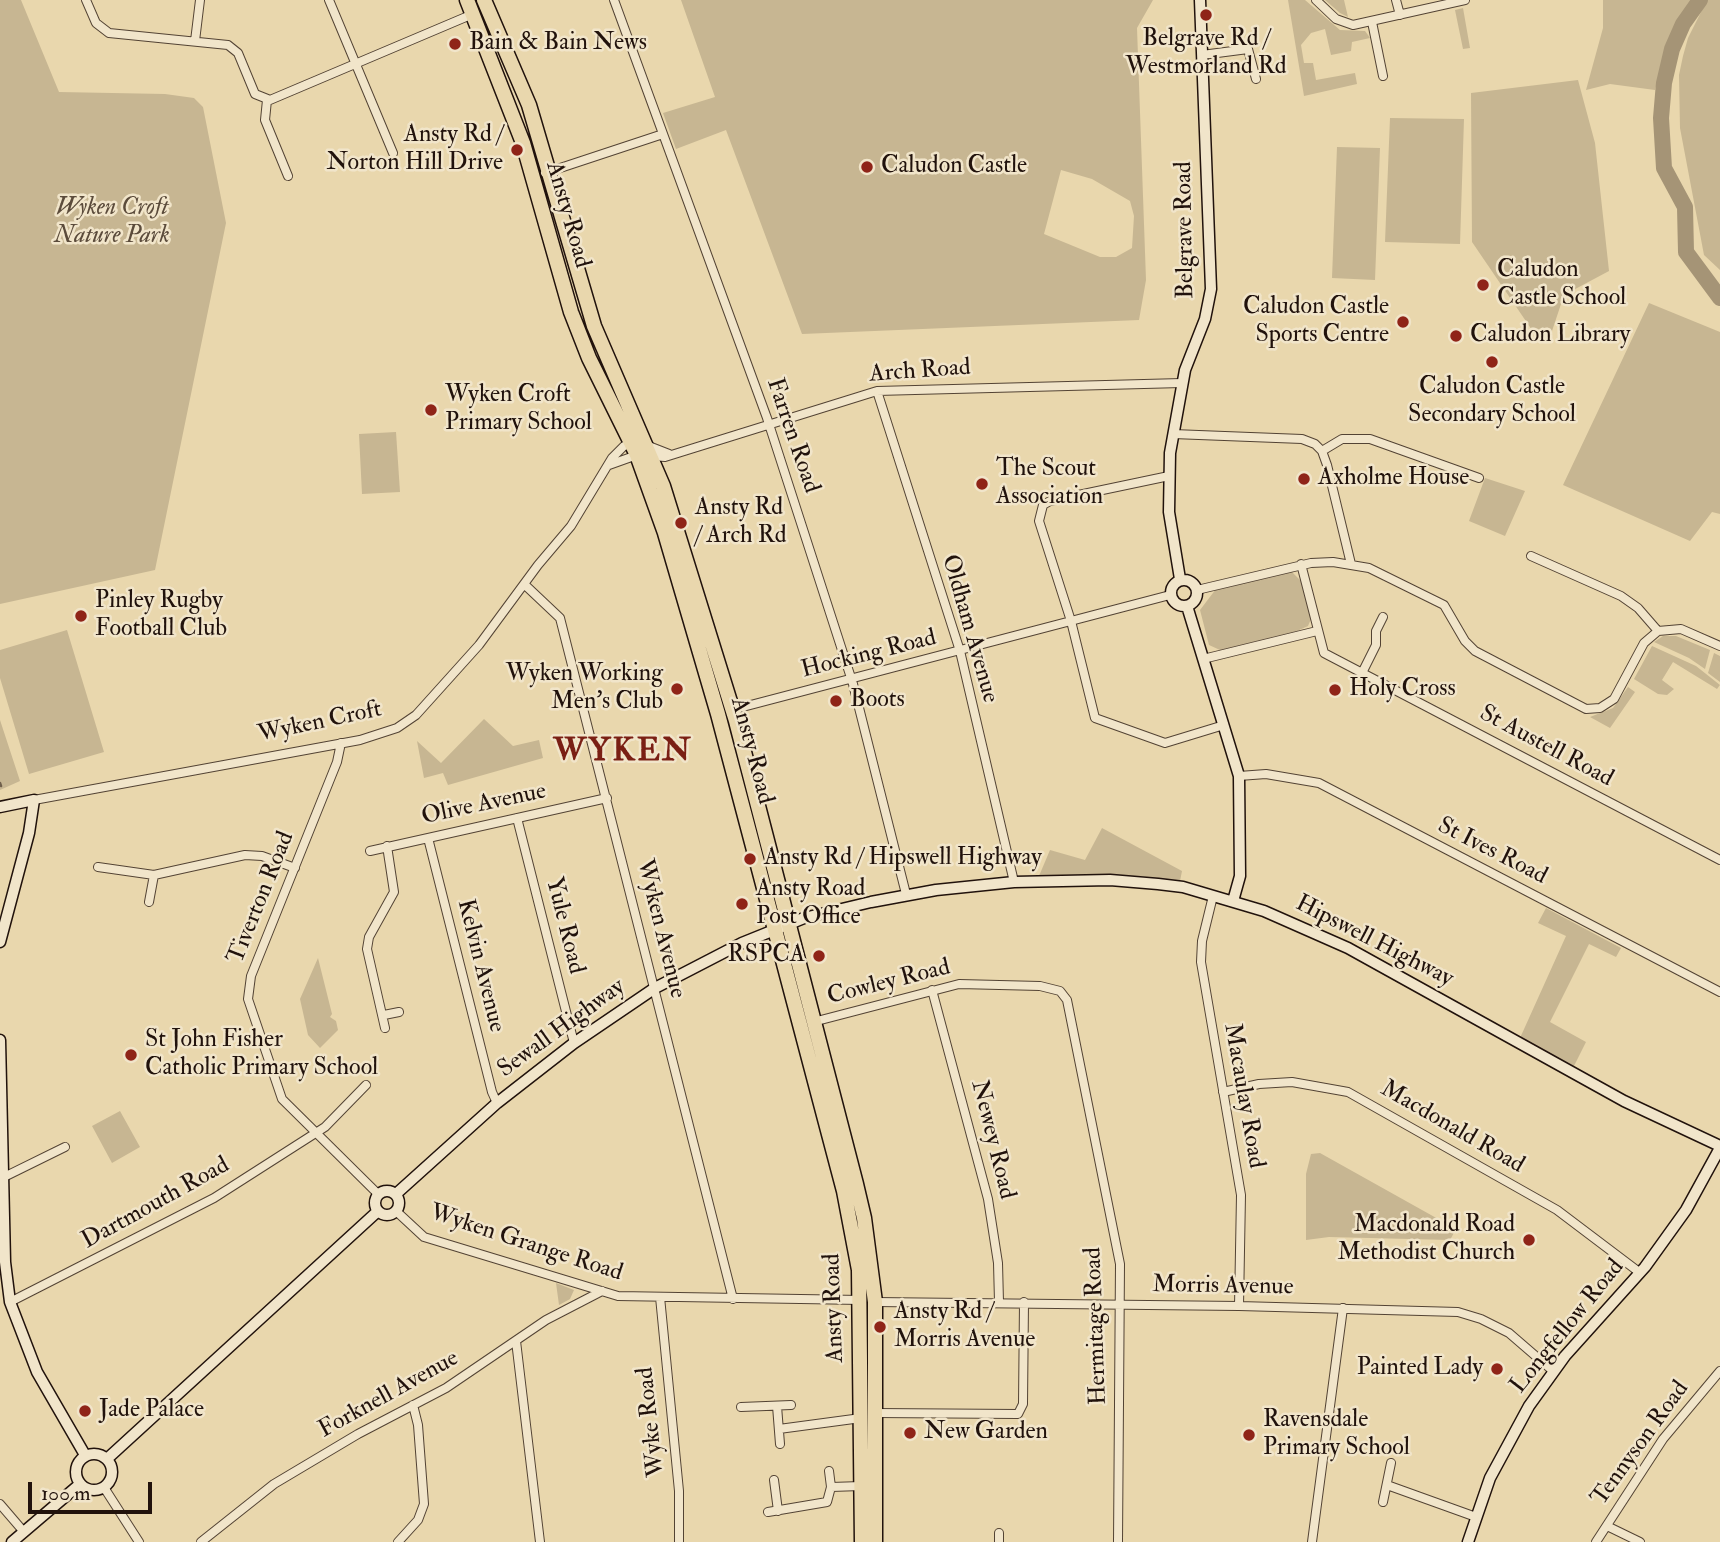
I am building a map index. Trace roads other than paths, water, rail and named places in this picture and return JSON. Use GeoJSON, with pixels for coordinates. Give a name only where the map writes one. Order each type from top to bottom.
{"type":"FeatureCollection","features":[{"type":"Feature","properties":{"kind":"highway","name":"Ansty Road"},"geometry":{"type":"LineString","coordinates":[[467,0],[475,7],[510,105],[575,324],[642,450]]}},
{"type":"Feature","properties":{"kind":"highway","name":"Ansty Road"},"geometry":{"type":"LineString","coordinates":[[484,0],[529,105],[594,326],[642,450],[665,533],[730,711],[868,1301]]}},
{"type":"Feature","properties":{"kind":"highway","name":"Ansty Road"},"geometry":{"type":"LineString","coordinates":[[780,926],[813,1021],[864,1218],[868,1301],[868,1415],[875,1542]]}},
{"type":"Feature","properties":{"kind":"highway","name":"Ansty Road"},"geometry":{"type":"LineString","coordinates":[[862,1542],[861,1486],[868,1415]]}},
{"type":"Feature","properties":{"kind":"street"},"geometry":{"type":"LineString","coordinates":[[86,0],[96,23],[109,33],[232,47],[238,53],[255,94],[267,100],[356,63],[475,7]]}},
{"type":"Feature","properties":{"kind":"street"},"geometry":{"type":"LineString","coordinates":[[195,41],[200,0]]}},
{"type":"Feature","properties":{"kind":"street"},"geometry":{"type":"LineString","coordinates":[[329,0],[393,153]]}},
{"type":"Feature","properties":{"kind":"street","name":"Farren Road"},"geometry":{"type":"LineString","coordinates":[[614,0],[769,424],[851,678],[906,894]]}},
{"type":"Feature","properties":{"kind":"street","name":"Belgrave Road"},"geometry":{"type":"LineString","coordinates":[[1180,579],[1170,522],[1169,476],[1173,434],[1182,383],[1205,319],[1211,289],[1200,0]]}},
{"type":"Feature","properties":{"kind":"street"},"geometry":{"type":"LineString","coordinates":[[1315,0],[1344,23],[1358,25],[1465,0]]}},
{"type":"Feature","properties":{"kind":"street"},"geometry":{"type":"LineString","coordinates":[[1396,0],[1400,15]]}},
{"type":"Feature","properties":{"kind":"street"},"geometry":{"type":"LineString","coordinates":[[1372,22],[1383,76]]}},
{"type":"Feature","properties":{"kind":"street"},"geometry":{"type":"LineString","coordinates":[[1202,55],[1248,48],[1256,79]]}},
{"type":"Feature","properties":{"kind":"street"},"geometry":{"type":"LineString","coordinates":[[267,100],[265,120],[288,176]]}},
{"type":"Feature","properties":{"kind":"street"},"geometry":{"type":"LineString","coordinates":[[533,178],[663,134]]}},
{"type":"Feature","properties":{"kind":"street","name":"Arch Road"},"geometry":{"type":"LineString","coordinates":[[642,450],[669,454],[877,391],[1182,383]]}},
{"type":"Feature","properties":{"kind":"street","name":"Oldham Avenue"},"geometry":{"type":"LineString","coordinates":[[877,391],[960,651],[1014,882]]}},
{"type":"Feature","properties":{"kind":"street"},"geometry":{"type":"LineString","coordinates":[[1173,434],[1302,439],[1315,444],[1322,451],[1351,564]]}},
{"type":"Feature","properties":{"kind":"street"},"geometry":{"type":"LineString","coordinates":[[1322,451],[1342,439],[1370,439],[1479,478]]}},
{"type":"Feature","properties":{"kind":"street","name":"Wyken Croft"},"geometry":{"type":"LineString","coordinates":[[0,807],[386,733],[416,715],[480,645],[524,584],[572,526],[621,448],[642,450]]}},
{"type":"Feature","properties":{"kind":"street"},"geometry":{"type":"LineString","coordinates":[[1169,476],[1049,501],[1043,505],[1039,521],[1071,621],[1095,718],[1165,743],[1177,742],[1224,725]]}},
{"type":"Feature","properties":{"kind":"street"},"geometry":{"type":"LineString","coordinates":[[1531,556],[1621,596],[1638,608],[1658,631]]}},
{"type":"Feature","properties":{"kind":"street"},"geometry":{"type":"LineString","coordinates":[[1197,590],[1301,564],[1351,564],[1383,573],[1440,603],[1449,611],[1472,649],[1586,709],[1600,708],[1614,699],[1644,643],[1658,631],[1681,629],[1720,646]]}},
{"type":"Feature","properties":{"kind":"street","name":"St Austell Road"},"geometry":{"type":"LineString","coordinates":[[1301,564],[1324,653],[1720,860]]}},
{"type":"Feature","properties":{"kind":"street"},"geometry":{"type":"LineString","coordinates":[[1180,579],[1190,581],[1197,590],[1194,601],[1187,606],[1178,605],[1170,596],[1173,584],[1180,579]]}},
{"type":"Feature","properties":{"kind":"street","name":"Wyken Avenue"},"geometry":{"type":"LineString","coordinates":[[524,584],[560,618],[733,1299]]}},
{"type":"Feature","properties":{"kind":"street","name":"Hocking Road"},"geometry":{"type":"LineString","coordinates":[[730,711],[1170,596]]}},
{"type":"Feature","properties":{"kind":"street"},"geometry":{"type":"LineString","coordinates":[[1187,606],[1239,776],[1240,876],[1233,901]]}},
{"type":"Feature","properties":{"kind":"street"},"geometry":{"type":"LineString","coordinates":[[1362,673],[1376,645],[1376,631],[1383,617]]}},
{"type":"Feature","properties":{"kind":"street"},"geometry":{"type":"LineString","coordinates":[[1203,659],[1317,631]]}},
{"type":"Feature","properties":{"kind":"street","name":"Tiverton Road"},"geometry":{"type":"LineString","coordinates":[[341,743],[337,762],[251,976],[248,999],[282,1099],[378,1194]]}},
{"type":"Feature","properties":{"kind":"street","name":"St Ives Road"},"geometry":{"type":"LineString","coordinates":[[1239,776],[1266,774],[1319,783],[1720,992]]}},
{"type":"Feature","properties":{"kind":"street","name":"Olive Avenue"},"geometry":{"type":"LineString","coordinates":[[370,851],[607,798]]}},
{"type":"Feature","properties":{"kind":"street"},"geometry":{"type":"LineString","coordinates":[[0,940],[29,833],[34,800]]}},
{"type":"Feature","properties":{"kind":"street","name":"Yule Road"},"geometry":{"type":"LineString","coordinates":[[517,818],[574,1043]]}},
{"type":"Feature","properties":{"kind":"street","name":"Kelvin Avenue"},"geometry":{"type":"LineString","coordinates":[[428,838],[497,1103]]}},
{"type":"Feature","properties":{"kind":"street"},"geometry":{"type":"LineString","coordinates":[[385,1028],[367,949],[369,937],[394,892],[387,846]]}},
{"type":"Feature","properties":{"kind":"street"},"geometry":{"type":"LineString","coordinates":[[98,867],[154,875],[245,855],[262,856],[295,868]]}},
{"type":"Feature","properties":{"kind":"street"},"geometry":{"type":"LineString","coordinates":[[149,902],[154,875]]}},
{"type":"Feature","properties":{"kind":"street","name":"Hipswell Highway"},"geometry":{"type":"LineString","coordinates":[[780,926],[906,894],[1014,882],[1119,880],[1183,887],[1294,922],[1348,947],[1624,1101],[1720,1147]]}},
{"type":"Feature","properties":{"kind":"street","name":"Macaulay Road"},"geometry":{"type":"LineString","coordinates":[[1213,895],[1202,941],[1201,962],[1241,1195],[1239,1306]]}},
{"type":"Feature","properties":{"kind":"street","name":"Sewall Highway"},"geometry":{"type":"LineString","coordinates":[[396,1194],[497,1103],[574,1043],[655,988],[780,926]]}},
{"type":"Feature","properties":{"kind":"street","name":"Cowley Road"},"geometry":{"type":"LineString","coordinates":[[813,1021],[962,984],[1040,986],[1058,991]]}},
{"type":"Feature","properties":{"kind":"street","name":"Newey Road"},"geometry":{"type":"LineString","coordinates":[[932,990],[988,1199],[998,1263],[999,1302]]}},
{"type":"Feature","properties":{"kind":"street","name":"Hermitage Road"},"geometry":{"type":"LineString","coordinates":[[1058,991],[1067,1000],[1120,1264],[1118,1542]]}},
{"type":"Feature","properties":{"kind":"street"},"geometry":{"type":"LineString","coordinates":[[384,1015],[399,1012]]}},
{"type":"Feature","properties":{"kind":"street"},"geometry":{"type":"LineString","coordinates":[[0,1040],[5,1262],[10,1302],[37,1372],[85,1455]]}},
{"type":"Feature","properties":{"kind":"street","name":"Macdonald Road"},"geometry":{"type":"LineString","coordinates":[[1223,1092],[1259,1084],[1292,1082],[1348,1092],[1556,1210],[1639,1272]]}},
{"type":"Feature","properties":{"kind":"street","name":"Dartmouth Road"},"geometry":{"type":"LineString","coordinates":[[10,1302],[214,1198],[325,1127],[366,1085]]}},
{"type":"Feature","properties":{"kind":"street"},"geometry":{"type":"LineString","coordinates":[[2,1178],[65,1147]]}},
{"type":"Feature","properties":{"kind":"street","name":"Longfellow Road"},"geometry":{"type":"LineString","coordinates":[[1468,1542],[1499,1459],[1553,1371],[1639,1272],[1686,1210],[1720,1147]]}},
{"type":"Feature","properties":{"kind":"street"},"geometry":{"type":"LineString","coordinates":[[386,1191],[396,1194],[399,1202],[396,1211],[388,1214],[378,1211],[375,1204],[378,1194],[386,1191]]}},
{"type":"Feature","properties":{"kind":"street"},"geometry":{"type":"LineString","coordinates":[[108,1458],[378,1211]]}},
{"type":"Feature","properties":{"kind":"street","name":"Wyken Grange Road"},"geometry":{"type":"LineString","coordinates":[[396,1211],[424,1237],[623,1297],[868,1301]]}},
{"type":"Feature","properties":{"kind":"street","name":"Forknell Avenue"},"geometry":{"type":"LineString","coordinates":[[201,1542],[274,1484],[464,1377],[546,1321],[602,1291]]}},
{"type":"Feature","properties":{"kind":"street","name":"Wyke Road"},"geometry":{"type":"LineString","coordinates":[[660,1297],[679,1491],[679,1542]]}},
{"type":"Feature","properties":{"kind":"street","name":"Morris Avenue"},"geometry":{"type":"LineString","coordinates":[[868,1301],[1427,1309],[1458,1312],[1482,1319],[1508,1333],[1553,1371]]}},
{"type":"Feature","properties":{"kind":"street"},"geometry":{"type":"LineString","coordinates":[[779,1429],[868,1415],[1018,1414],[1023,1404],[1024,1302]]}},
{"type":"Feature","properties":{"kind":"street"},"geometry":{"type":"LineString","coordinates":[[1312,1542],[1343,1308]]}},
{"type":"Feature","properties":{"kind":"street"},"geometry":{"type":"LineString","coordinates":[[516,1341],[540,1542]]}},
{"type":"Feature","properties":{"kind":"street","name":"Tennyson Road"},"geometry":{"type":"LineString","coordinates":[[1596,1542],[1663,1439],[1716,1382],[1720,1371]]}},
{"type":"Feature","properties":{"kind":"street"},"geometry":{"type":"LineString","coordinates":[[398,1542],[418,1520],[424,1504],[418,1425],[412,1405]]}},
{"type":"Feature","properties":{"kind":"street"},"geometry":{"type":"LineString","coordinates":[[741,1407],[791,1405]]}},
{"type":"Feature","properties":{"kind":"street"},"geometry":{"type":"LineString","coordinates":[[777,1406],[780,1444]]}},
{"type":"Feature","properties":{"kind":"street"},"geometry":{"type":"LineString","coordinates":[[80,1484],[79,1463],[85,1455],[92,1453],[108,1458]]}},
{"type":"Feature","properties":{"kind":"street"},"geometry":{"type":"LineString","coordinates":[[105,1489],[110,1479],[108,1458]]}},
{"type":"Feature","properties":{"kind":"street"},"geometry":{"type":"LineString","coordinates":[[1383,1502],[1391,1464]]}},
{"type":"Feature","properties":{"kind":"street"},"geometry":{"type":"LineString","coordinates":[[768,1512],[827,1502],[831,1487],[829,1471]]}},
{"type":"Feature","properties":{"kind":"street"},"geometry":{"type":"LineString","coordinates":[[774,1480],[778,1511]]}},
{"type":"Feature","properties":{"kind":"street"},"geometry":{"type":"LineString","coordinates":[[80,1484],[90,1491],[105,1489]]}},
{"type":"Feature","properties":{"kind":"street"},"geometry":{"type":"LineString","coordinates":[[12,1542],[80,1484]]}},
{"type":"Feature","properties":{"kind":"street"},"geometry":{"type":"LineString","coordinates":[[1387,1485],[1476,1517]]}},
{"type":"Feature","properties":{"kind":"street"},"geometry":{"type":"LineString","coordinates":[[831,1487],[861,1486]]}},
{"type":"Feature","properties":{"kind":"street"},"geometry":{"type":"LineString","coordinates":[[105,1489],[139,1542]]}},
{"type":"Feature","properties":{"kind":"street"},"geometry":{"type":"LineString","coordinates":[[0,1504],[24,1532]]}},
{"type":"Feature","properties":{"kind":"street"},"geometry":{"type":"LineString","coordinates":[[1607,1526],[1640,1542]]}},
{"type":"Feature","properties":{"kind":"waterway"},"geometry":{"type":"LineString","coordinates":[[1700,0],[1683,24],[1672,49],[1664,83],[1661,118],[1664,168],[1685,207],[1686,252],[1720,298]]}},
{"type":"Feature","properties":{"kind":"place","name":"Belgrave Rd / Westmorland Rd"},"geometry":{"type":"Point","coordinates":[1206,15]}},
{"type":"Feature","properties":{"kind":"place","name":"Bain & Bain News"},"geometry":{"type":"Point","coordinates":[455,44]}},
{"type":"Feature","properties":{"kind":"place","name":"Ansty Rd / Norton Hill Drive"},"geometry":{"type":"Point","coordinates":[517,150]}},
{"type":"Feature","properties":{"kind":"place","name":"Caludon Castle"},"geometry":{"type":"Point","coordinates":[867,167]}},
{"type":"Feature","properties":{"kind":"place","name":"Caludon Castle School"},"geometry":{"type":"Point","coordinates":[1483,285]}},
{"type":"Feature","properties":{"kind":"place","name":"Caludon Castle Sports Centre"},"geometry":{"type":"Point","coordinates":[1403,322]}},
{"type":"Feature","properties":{"kind":"place","name":"Caludon Library"},"geometry":{"type":"Point","coordinates":[1456,336]}},
{"type":"Feature","properties":{"kind":"place","name":"Caludon Castle Secondary School"},"geometry":{"type":"Point","coordinates":[1492,362]}},
{"type":"Feature","properties":{"kind":"place","name":"Wyken Croft Primary School"},"geometry":{"type":"Point","coordinates":[431,410]}},
{"type":"Feature","properties":{"kind":"place","name":"Axholme House"},"geometry":{"type":"Point","coordinates":[1304,479]}},
{"type":"Feature","properties":{"kind":"place","name":"The Scout Association"},"geometry":{"type":"Point","coordinates":[982,484]}},
{"type":"Feature","properties":{"kind":"place","name":"Ansty Rd / Arch Rd"},"geometry":{"type":"Point","coordinates":[681,523]}},
{"type":"Feature","properties":{"kind":"place","name":"Pinley Rugby Football Club"},"geometry":{"type":"Point","coordinates":[81,616]}},
{"type":"Feature","properties":{"kind":"place","name":"Wyken Working Men's Club"},"geometry":{"type":"Point","coordinates":[677,689]}},
{"type":"Feature","properties":{"kind":"place","name":"Holy Cross"},"geometry":{"type":"Point","coordinates":[1335,690]}},
{"type":"Feature","properties":{"kind":"place","name":"Boots"},"geometry":{"type":"Point","coordinates":[836,701]}},
{"type":"Feature","properties":{"kind":"place","name":"Ansty Rd / Hipswell Highway"},"geometry":{"type":"Point","coordinates":[750,859]}},
{"type":"Feature","properties":{"kind":"place","name":"Ansty Road Post Office"},"geometry":{"type":"Point","coordinates":[742,904]}},
{"type":"Feature","properties":{"kind":"place","name":"RSPCA"},"geometry":{"type":"Point","coordinates":[819,956]}},
{"type":"Feature","properties":{"kind":"place","name":"St John Fisher Catholic Primary School"},"geometry":{"type":"Point","coordinates":[131,1055]}},
{"type":"Feature","properties":{"kind":"place","name":"Macdonald Road Methodist Church"},"geometry":{"type":"Point","coordinates":[1529,1240]}},
{"type":"Feature","properties":{"kind":"place","name":"Ansty Rd / Morris Avenue"},"geometry":{"type":"Point","coordinates":[880,1327]}},
{"type":"Feature","properties":{"kind":"place","name":"Painted Lady"},"geometry":{"type":"Point","coordinates":[1497,1369]}},
{"type":"Feature","properties":{"kind":"place","name":"Jade Palace"},"geometry":{"type":"Point","coordinates":[85,1411]}},
{"type":"Feature","properties":{"kind":"place","name":"New Garden"},"geometry":{"type":"Point","coordinates":[910,1433]}},
{"type":"Feature","properties":{"kind":"place","name":"Ravensdale Primary School"},"geometry":{"type":"Point","coordinates":[1249,1435]}},
{"type":"Feature","properties":{"kind":"district","name":"WYKEN"},"geometry":{"type":"Point","coordinates":[623,753]}},
{"type":"Feature","properties":{"kind":"park label","name":"Wyken Croft Nature Park"},"geometry":{"type":"Point","coordinates":[112,223]}}]}
